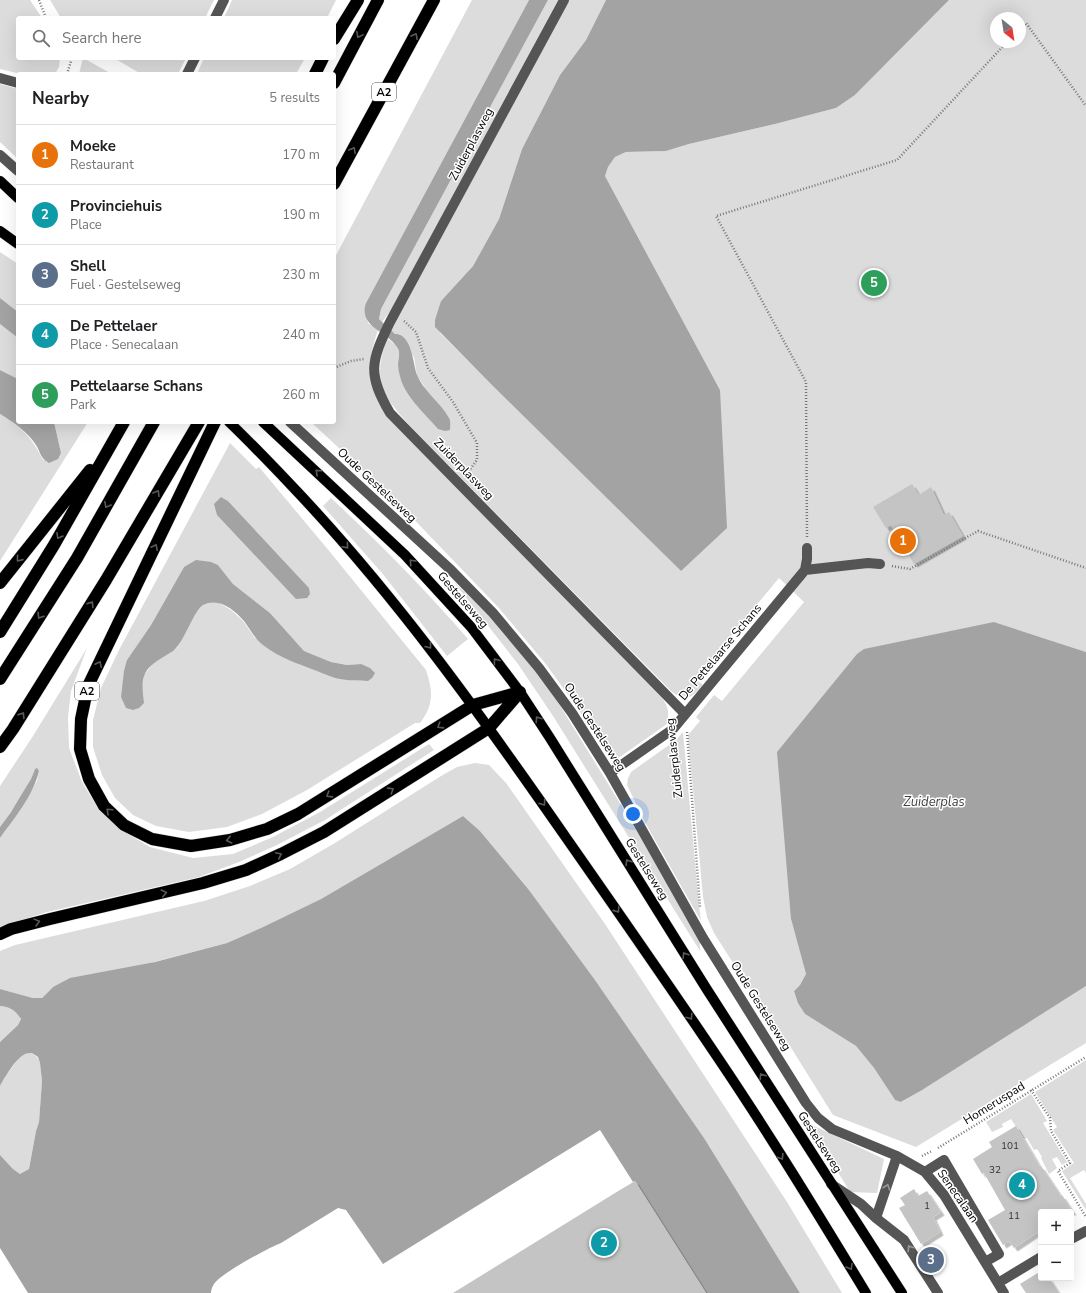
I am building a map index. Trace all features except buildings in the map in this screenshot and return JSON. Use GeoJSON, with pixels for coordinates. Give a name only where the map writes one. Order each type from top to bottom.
{"type":"FeatureCollection","features":[{"type":"Feature","properties":{"kind":"highway"},"geometry":{"type":"LineString","coordinates":[[336,36],[358,0]]}},
{"type":"Feature","properties":{"kind":"highway"},"geometry":{"type":"LineString","coordinates":[[336,79],[378,0]]}},
{"type":"Feature","properties":{"kind":"highway","name":"A2"},"geometry":{"type":"LineString","coordinates":[[336,180],[434,0]]}},
{"type":"Feature","properties":{"kind":"highway"},"geometry":{"type":"LineString","coordinates":[[315,72],[322,60]]}},
{"type":"Feature","properties":{"kind":"highway"},"geometry":{"type":"LineString","coordinates":[[0,632],[54,545],[123,424]]}},
{"type":"Feature","properties":{"kind":"highway"},"geometry":{"type":"LineString","coordinates":[[0,679],[77,558],[153,424]]}},
{"type":"Feature","properties":{"kind":"highway"},"geometry":{"type":"LineString","coordinates":[[0,747],[13,729],[106,580],[198,424]]}},
{"type":"Feature","properties":{"kind":"highway","name":"A2"},"geometry":{"type":"LineString","coordinates":[[214,424],[88,686],[81,719],[80,750],[89,779],[104,806],[124,825],[152,839],[191,846],[230,840],[267,829],[298,814],[473,705]]}},
{"type":"Feature","properties":{"kind":"highway"},"geometry":{"type":"LineString","coordinates":[[0,583],[114,442]]}},
{"type":"Feature","properties":{"kind":"highway"},"geometry":{"type":"LineString","coordinates":[[473,705],[520,692]]}},
{"type":"Feature","properties":{"kind":"highway"},"geometry":{"type":"LineString","coordinates":[[0,934],[11,929],[50,919],[203,883],[246,870],[282,854],[324,832],[489,728],[520,692]]}},
{"type":"Feature","properties":{"kind":"main road"},"geometry":{"type":"LineString","coordinates":[[0,181],[16,196]]}},
{"type":"Feature","properties":{"kind":"main road"},"geometry":{"type":"LineString","coordinates":[[0,231],[16,243]]}},
{"type":"Feature","properties":{"kind":"main road"},"geometry":{"type":"LineString","coordinates":[[231,424],[321,516],[390,596],[473,705],[719,1059],[866,1293]]}},
{"type":"Feature","properties":{"kind":"main road","name":"Gestelseweg"},"geometry":{"type":"LineString","coordinates":[[265,424],[405,555],[471,627],[520,692],[556,747],[706,988],[902,1293]]}},
{"type":"Feature","properties":{"kind":"street"},"geometry":{"type":"LineString","coordinates":[[216,16],[224,0]]}},
{"type":"Feature","properties":{"kind":"street","name":"Zuiderplasweg"},"geometry":{"type":"LineString","coordinates":[[564,0],[390,322],[374,358],[374,378],[380,396],[390,413],[685,714]]}},
{"type":"Feature","properties":{"kind":"street"},"geometry":{"type":"LineString","coordinates":[[188,72],[194,60]]}},
{"type":"Feature","properties":{"kind":"street"},"geometry":{"type":"LineString","coordinates":[[0,78],[16,82]]}},
{"type":"Feature","properties":{"kind":"street"},"geometry":{"type":"LineString","coordinates":[[0,154],[16,169]]}},
{"type":"Feature","properties":{"kind":"street","name":"Oude Gestelseweg"},"geometry":{"type":"LineString","coordinates":[[292,424],[451,570],[493,613],[539,668],[572,713],[610,773],[703,938],[806,1103]]}},
{"type":"Feature","properties":{"kind":"street"},"geometry":{"type":"LineString","coordinates":[[807,548],[806,570],[868,563],[880,564]]}},
{"type":"Feature","properties":{"kind":"street","name":"De Pettelaarse Schans"},"geometry":{"type":"LineString","coordinates":[[610,773],[673,728],[806,570]]}},
{"type":"Feature","properties":{"kind":"street","name":"Senecalaan"},"geometry":{"type":"LineString","coordinates":[[806,1103],[818,1118],[832,1129],[897,1156],[925,1172],[944,1195],[1004,1293]]}},
{"type":"Feature","properties":{"kind":"street"},"geometry":{"type":"LineString","coordinates":[[876,1218],[897,1156]]}},
{"type":"Feature","properties":{"kind":"street"},"geometry":{"type":"LineString","coordinates":[[925,1172],[944,1160],[999,1254],[985,1262]]}},
{"type":"Feature","properties":{"kind":"street"},"geometry":{"type":"LineString","coordinates":[[832,1184],[861,1204],[904,1240],[938,1293]]}},
{"type":"Feature","properties":{"kind":"street"},"geometry":{"type":"LineString","coordinates":[[1074,1238],[1086,1232]]}},
{"type":"Feature","properties":{"kind":"street"},"geometry":{"type":"LineString","coordinates":[[998,1283],[1038,1259]]}},
{"type":"Feature","properties":{"kind":"path"},"geometry":{"type":"LineString","coordinates":[[39,0],[45,16]]}},
{"type":"Feature","properties":{"kind":"path"},"geometry":{"type":"LineString","coordinates":[[1026,23],[1086,106]]}},
{"type":"Feature","properties":{"kind":"path"},"geometry":{"type":"LineString","coordinates":[[807,548],[806,382],[716,216],[897,160],[1002,48]]}},
{"type":"Feature","properties":{"kind":"path"},"geometry":{"type":"LineString","coordinates":[[68,72],[71,60]]}},
{"type":"Feature","properties":{"kind":"path"},"geometry":{"type":"LineString","coordinates":[[395,313],[416,332],[428,368],[453,402],[477,443],[477,460],[459,483]]}},
{"type":"Feature","properties":{"kind":"path"},"geometry":{"type":"LineString","coordinates":[[336,367],[351,361],[374,358]]}},
{"type":"Feature","properties":{"kind":"path"},"geometry":{"type":"LineString","coordinates":[[880,564],[910,569],[978,531],[1086,568]]}},
{"type":"Feature","properties":{"kind":"path","name":"Zuiderplasweg"},"geometry":{"type":"LineString","coordinates":[[685,714],[700,907]]}},
{"type":"Feature","properties":{"kind":"path","name":"Homeruspad"},"geometry":{"type":"LineString","coordinates":[[909,1162],[937,1149],[1086,1057]]}},
{"type":"Feature","properties":{"kind":"path"},"geometry":{"type":"LineString","coordinates":[[1031,1090],[1050,1118],[1051,1131],[1070,1163],[1058,1171],[1086,1217]]}},
{"type":"Feature","properties":{"kind":"shaded area"},"geometry":{"type":"Polygon","coordinates":[[[0,0],[30,0],[41,16],[16,16],[16,60],[60,60],[59,67],[56,72],[16,73],[0,69],[0,0]]]}},
{"type":"Feature","properties":{"kind":"shaded area"},"geometry":{"type":"Polygon","coordinates":[[[50,0],[214,0],[206,16],[60,16],[50,0]]]}},
{"type":"Feature","properties":{"kind":"shaded area"},"geometry":{"type":"Polygon","coordinates":[[[232,0],[336,0],[328,16],[225,16],[232,0]]]}},
{"type":"Feature","properties":{"kind":"shaded area"},"geometry":{"type":"Polygon","coordinates":[[[472,0],[529,0],[366,303],[368,323],[378,330],[373,346],[371,363],[372,380],[373,388],[379,404],[386,415],[664,701],[668,710],[667,724],[617,759],[607,752],[545,663],[499,608],[403,508],[313,424],[336,424],[336,255],[472,0]]]}},
{"type":"Feature","properties":{"kind":"shaded area"},"geometry":{"type":"Polygon","coordinates":[[[548,0],[558,0],[391,310],[382,322],[379,319],[381,309],[548,0]]]}},
{"type":"Feature","properties":{"kind":"shaded area"},"geometry":{"type":"Polygon","coordinates":[[[569,0],[606,0],[586,40],[560,75],[522,149],[499,219],[473,266],[441,301],[440,333],[681,571],[720,390],[605,176],[608,167],[615,157],[626,152],[666,151],[836,108],[855,95],[949,0],[1086,0],[1086,652],[994,622],[791,919],[806,974],[800,985],[794,991],[805,1014],[856,1046],[874,1068],[895,1100],[902,1102],[1086,986],[1086,1043],[916,1147],[833,1115],[790,1046],[770,1021],[714,933],[707,917],[703,897],[688,735],[700,721],[696,717],[714,695],[722,701],[804,602],[779,578],[695,679],[703,685],[692,696],[685,698],[672,692],[412,428],[395,408],[383,390],[380,375],[381,359],[388,339],[398,347],[398,367],[401,380],[425,387],[417,376],[414,357],[391,331],[569,0]]]}},
{"type":"Feature","properties":{"kind":"shaded area"},"geometry":{"type":"Polygon","coordinates":[[[82,60],[87,60],[108,72],[80,72],[82,60]]]}},
{"type":"Feature","properties":{"kind":"shaded area"},"geometry":{"type":"Polygon","coordinates":[[[117,60],[185,60],[179,72],[138,72],[117,60]]]}},
{"type":"Feature","properties":{"kind":"shaded area"},"geometry":{"type":"Polygon","coordinates":[[[203,60],[304,60],[297,72],[198,72],[203,60]]]}},
{"type":"Feature","properties":{"kind":"shaded area"},"geometry":{"type":"Polygon","coordinates":[[[0,84],[16,88],[16,157],[0,142],[0,84]]]}},
{"type":"Feature","properties":{"kind":"shaded area"},"geometry":{"type":"Polygon","coordinates":[[[0,252],[16,263],[16,310],[0,298],[0,252]]]}},
{"type":"Feature","properties":{"kind":"shaded area"},"geometry":{"type":"Polygon","coordinates":[[[0,324],[16,336],[16,378],[0,370],[0,324]]]}},
{"type":"Feature","properties":{"kind":"shaded area"},"geometry":{"type":"Polygon","coordinates":[[[0,414],[25,433],[43,460],[61,453],[54,424],[87,424],[0,561],[0,414]]]}},
{"type":"Feature","properties":{"kind":"shaded area"},"geometry":{"type":"Polygon","coordinates":[[[230,443],[256,469],[259,467],[426,670],[430,685],[431,698],[428,710],[420,723],[415,723],[307,790],[262,814],[227,827],[189,832],[156,826],[133,815],[115,798],[102,775],[93,747],[93,720],[101,688],[119,650],[230,443]],[[221,497],[309,588],[228,501],[221,497]],[[218,565],[184,567],[151,625],[127,660],[142,687],[144,676],[152,664],[177,648],[200,606],[212,601],[231,610],[243,621],[255,638],[296,663],[340,679],[368,681],[361,664],[347,665],[331,662],[304,651],[270,613],[233,584],[218,565]]]}},
{"type":"Feature","properties":{"kind":"shaded area"},"geometry":{"type":"Polygon","coordinates":[[[331,498],[367,532],[435,602],[468,639],[447,656],[382,573],[323,506],[331,498]]]}},
{"type":"Feature","properties":{"kind":"shaded area"},"geometry":{"type":"Polygon","coordinates":[[[453,581],[490,615],[531,665],[556,699],[677,896],[700,942],[700,951],[553,716],[518,664],[453,581]]]}},
{"type":"Feature","properties":{"kind":"shaded area"},"geometry":{"type":"Polygon","coordinates":[[[87,648],[71,691],[68,717],[69,748],[82,782],[99,810],[121,830],[150,847],[193,858],[233,854],[273,837],[320,812],[429,744],[434,750],[325,820],[277,845],[239,862],[199,877],[47,912],[0,927],[0,838],[37,781],[39,771],[35,769],[24,792],[0,827],[0,786],[33,736],[87,648]]]}},
{"type":"Feature","properties":{"kind":"shaded area"},"geometry":{"type":"Polygon","coordinates":[[[683,732],[701,921],[647,826],[627,785],[631,772],[676,740],[683,732]]]}},
{"type":"Feature","properties":{"kind":"shaded area"},"geometry":{"type":"Polygon","coordinates":[[[475,763],[489,765],[506,783],[605,924],[787,1202],[842,1293],[800,1293],[704,1138],[595,980],[529,890],[480,831],[463,816],[321,899],[227,943],[53,987],[42,998],[33,998],[0,989],[0,951],[15,945],[204,901],[250,886],[290,869],[335,843],[457,767],[475,763]]]}},
{"type":"Feature","properties":{"kind":"shaded area"},"geometry":{"type":"Polygon","coordinates":[[[0,1006],[7,1007],[17,1013],[21,1019],[18,1025],[0,1042],[0,1006]]]}},
{"type":"Feature","properties":{"kind":"shaded area"},"geometry":{"type":"Polygon","coordinates":[[[25,1053],[32,1053],[38,1058],[42,1081],[39,1122],[29,1169],[20,1174],[0,1155],[0,1086],[19,1058],[25,1053]]]}},
{"type":"Feature","properties":{"kind":"shaded area"},"geometry":{"type":"Polygon","coordinates":[[[1086,1060],[1086,1173],[1084,1170],[1070,1178],[1086,1204],[1086,1210],[1062,1171],[1074,1163],[1053,1130],[1057,1127],[1035,1092],[1086,1060]]]}},
{"type":"Feature","properties":{"kind":"shaded area"},"geometry":{"type":"Polygon","coordinates":[[[1031,1094],[1047,1121],[1043,1123],[1067,1162],[1062,1165],[1057,1157],[1052,1159],[1057,1168],[1049,1174],[1037,1149],[1034,1150],[1027,1138],[1024,1139],[1011,1119],[1002,1124],[1003,1127],[992,1132],[986,1122],[1031,1094]]]}},
{"type":"Feature","properties":{"kind":"shaded area"},"geometry":{"type":"Polygon","coordinates":[[[808,1123],[884,1159],[877,1193],[850,1192],[808,1123]]]}},
{"type":"Feature","properties":{"kind":"water"},"geometry":{"type":"Polygon","coordinates":[[[529,0],[548,0],[381,309],[379,319],[395,334],[401,335],[408,344],[420,381],[450,419],[450,430],[445,431],[438,429],[417,406],[404,387],[398,365],[398,349],[366,318],[366,303],[529,0]]]}},
{"type":"Feature","properties":{"kind":"water"},"geometry":{"type":"Polygon","coordinates":[[[606,0],[949,0],[855,95],[836,108],[666,151],[626,152],[615,157],[608,167],[605,176],[720,390],[727,528],[681,571],[435,327],[435,320],[441,301],[473,266],[499,219],[522,149],[560,75],[586,40],[606,0]]]}},
{"type":"Feature","properties":{"kind":"water"},"geometry":{"type":"Polygon","coordinates":[[[0,298],[16,310],[16,336],[0,324],[0,298]]]}},
{"type":"Feature","properties":{"kind":"water"},"geometry":{"type":"Polygon","coordinates":[[[0,370],[16,378],[16,424],[54,424],[61,453],[58,459],[49,463],[46,461],[29,436],[0,414],[0,370]]]}},
{"type":"Feature","properties":{"kind":"water"},"geometry":{"type":"Polygon","coordinates":[[[221,497],[228,501],[309,588],[310,594],[307,598],[296,599],[217,515],[214,504],[221,497]]]}},
{"type":"Feature","properties":{"kind":"water"},"geometry":{"type":"Polygon","coordinates":[[[196,560],[211,562],[218,565],[233,584],[270,613],[304,651],[331,662],[347,665],[361,664],[370,668],[375,673],[372,678],[368,681],[337,678],[282,657],[260,643],[244,621],[235,612],[220,603],[214,602],[203,605],[200,608],[177,647],[153,664],[146,672],[143,682],[144,703],[139,708],[133,710],[126,708],[121,697],[124,671],[127,660],[151,625],[184,567],[196,560]]]}},
{"type":"Feature","properties":{"kind":"water","name":"Zuiderplas"},"geometry":{"type":"Polygon","coordinates":[[[994,622],[1086,652],[1086,986],[901,1102],[895,1100],[874,1068],[856,1046],[805,1014],[798,1003],[794,991],[800,985],[806,974],[791,919],[777,752],[857,654],[864,649],[994,622]]]}},
{"type":"Feature","properties":{"kind":"water"},"geometry":{"type":"Polygon","coordinates":[[[37,768],[39,771],[28,798],[0,838],[0,827],[11,812],[31,779],[35,769],[37,768]]]}},
{"type":"Feature","properties":{"kind":"water"},"geometry":{"type":"Polygon","coordinates":[[[463,816],[480,831],[529,890],[595,980],[704,1138],[800,1293],[706,1293],[635,1181],[633,1182],[600,1130],[383,1264],[346,1210],[338,1208],[281,1243],[225,1274],[214,1284],[211,1293],[28,1293],[0,1248],[0,1155],[20,1174],[29,1169],[39,1122],[42,1081],[38,1057],[32,1053],[27,1053],[14,1064],[0,1086],[0,1042],[18,1025],[21,1019],[17,1013],[7,1007],[0,1006],[0,989],[33,998],[42,998],[53,987],[70,978],[155,962],[227,943],[321,899],[463,816]]]}},
{"type":"Feature","properties":{"kind":"place","name":"Pettelaarse Schans"},"geometry":{"type":"Point","coordinates":[874,283]}},
{"type":"Feature","properties":{"kind":"place","name":"Moeke"},"geometry":{"type":"Point","coordinates":[903,541]}},
{"type":"Feature","properties":{"kind":"place","name":"De Pettelaer"},"geometry":{"type":"Point","coordinates":[1022,1185]}},
{"type":"Feature","properties":{"kind":"place","name":"Provinciehuis"},"geometry":{"type":"Point","coordinates":[604,1243]}},
{"type":"Feature","properties":{"kind":"place","name":"Shell"},"geometry":{"type":"Point","coordinates":[931,1260]}}]}
